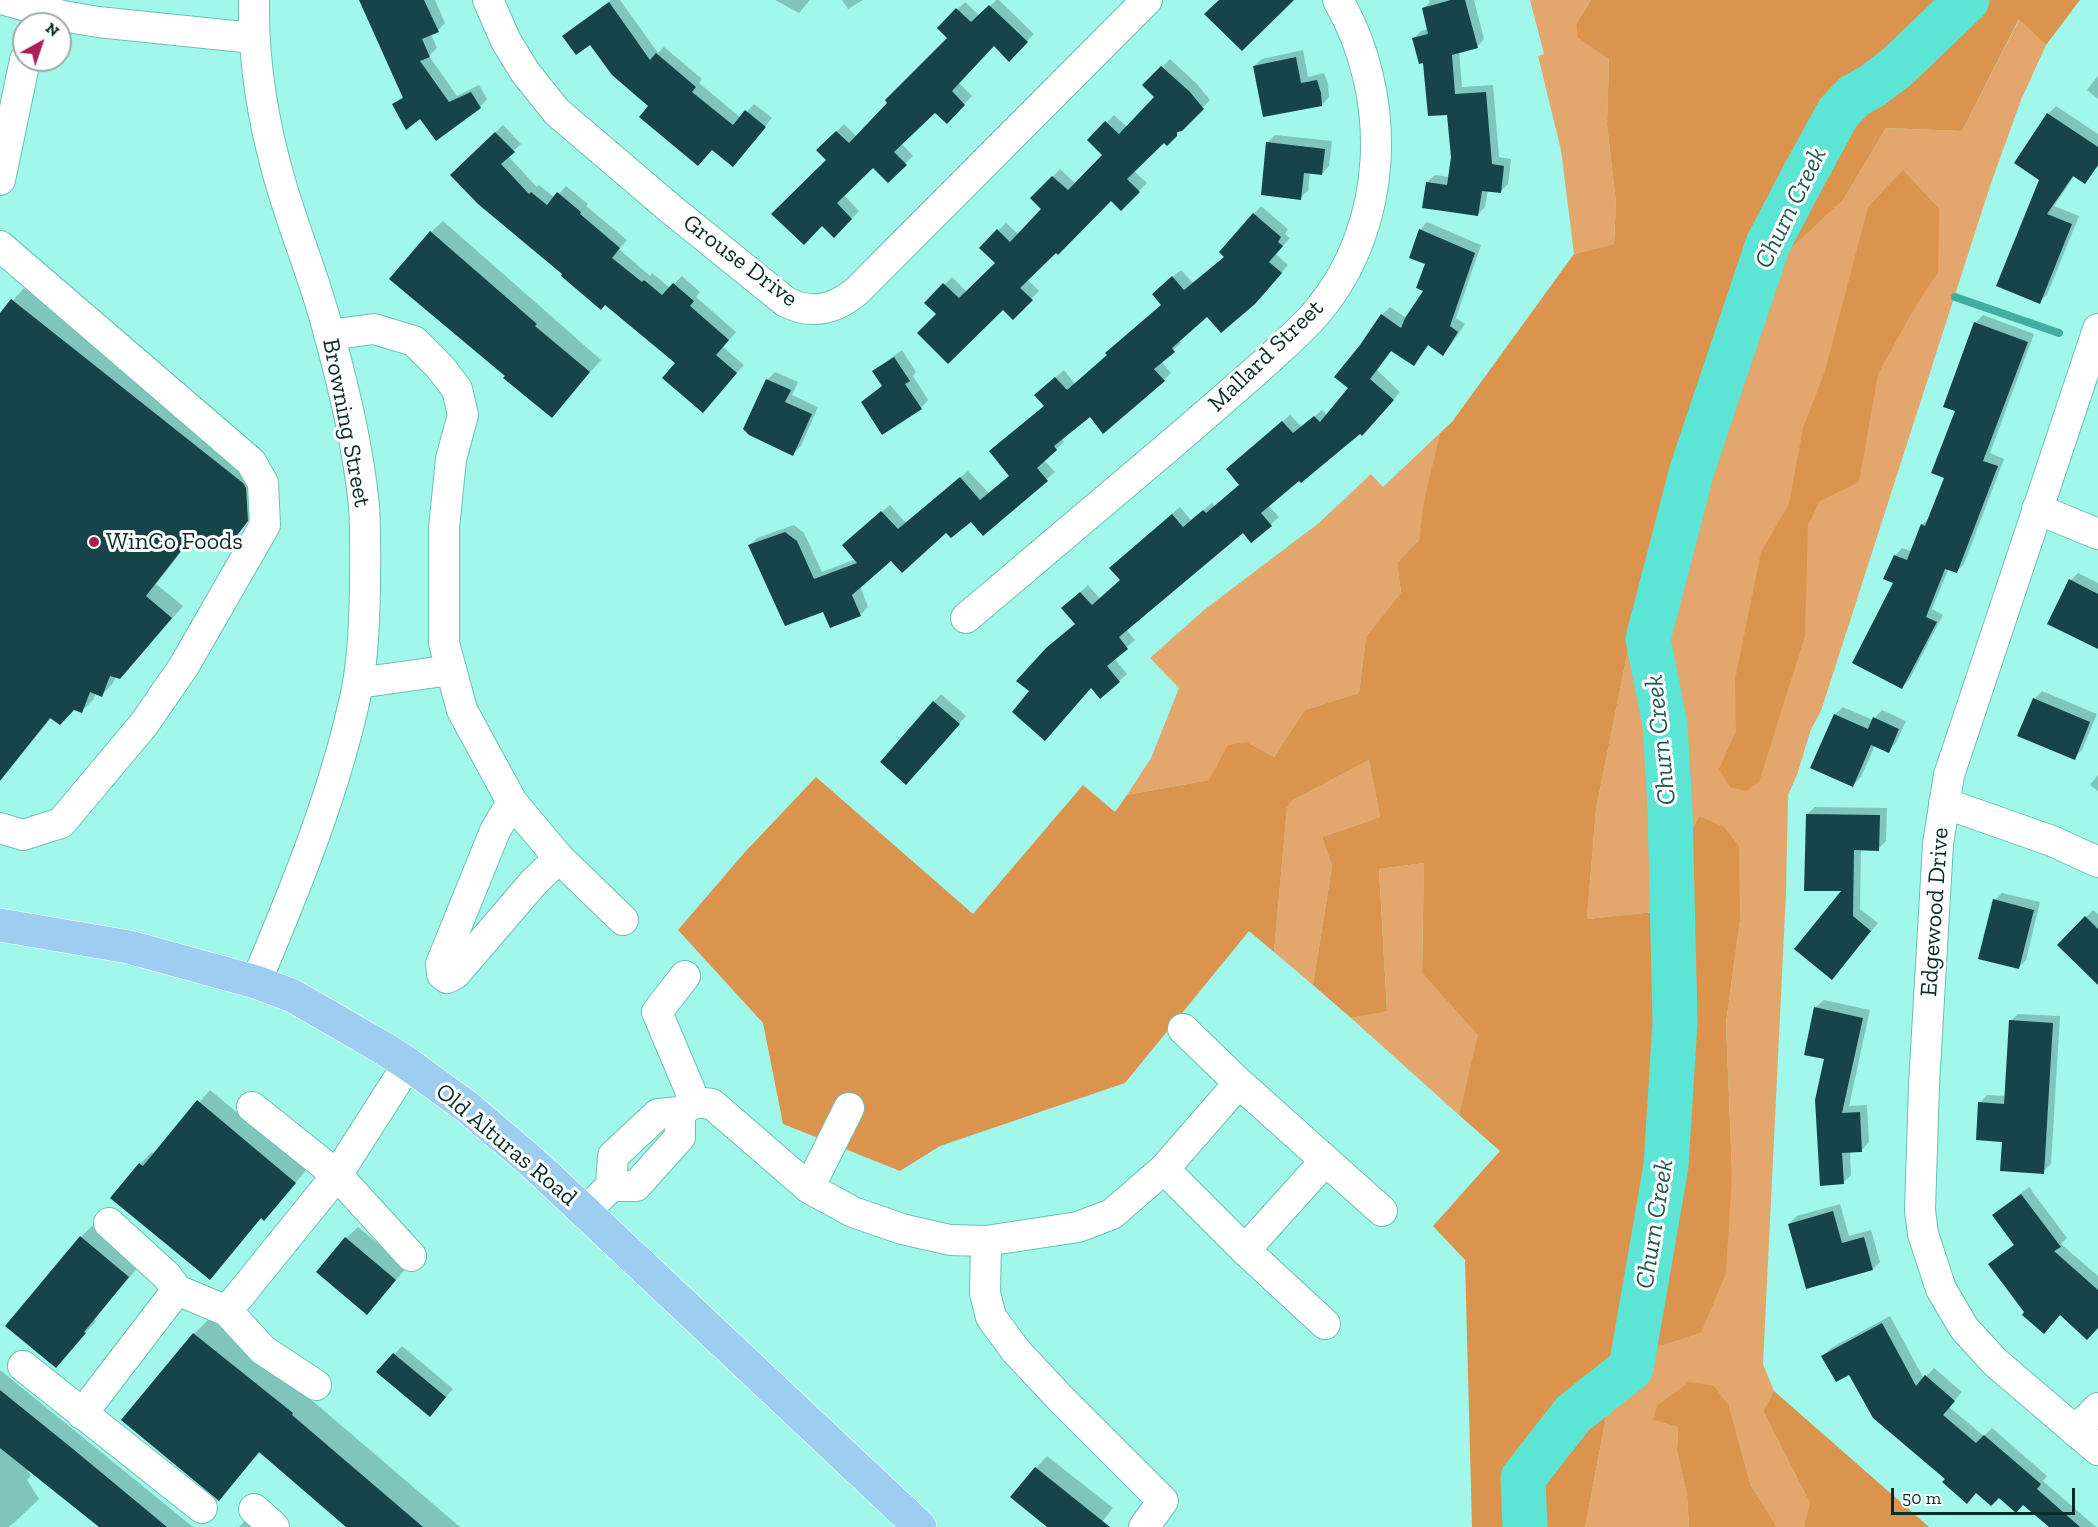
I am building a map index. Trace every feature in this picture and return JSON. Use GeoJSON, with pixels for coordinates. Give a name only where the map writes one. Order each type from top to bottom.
{"type":"FeatureCollection","features":[{"type":"Feature","properties":{"kind":"main road","name":"Old Alturas Road"},"geometry":{"type":"LineString","coordinates":[[0,925],[129,947],[256,982],[303,1000],[408,1064],[492,1127],[920,1527]]}},
{"type":"Feature","properties":{"kind":"street"},"geometry":{"type":"LineString","coordinates":[[5,0],[26,12]]}},
{"type":"Feature","properties":{"kind":"street","name":"Browning Street"},"geometry":{"type":"LineString","coordinates":[[254,0],[253,38],[266,119],[280,180],[329,335],[351,426],[359,465],[366,553],[364,627],[358,683],[340,760],[291,897],[256,982]]}},
{"type":"Feature","properties":{"kind":"street","name":"Grouse Drive"},"geometry":{"type":"LineString","coordinates":[[488,0],[506,41],[525,72],[557,112],[672,210],[786,302],[797,307],[818,310],[836,306],[856,291],[1148,0]]}},
{"type":"Feature","properties":{"kind":"street","name":"Mallard Street"},"geometry":{"type":"LineString","coordinates":[[966,618],[1228,396],[1301,330],[1334,289],[1351,257],[1364,225],[1373,191],[1376,154],[1375,111],[1368,71],[1358,39],[1338,0]]}},
{"type":"Feature","properties":{"kind":"street"},"geometry":{"type":"LineString","coordinates":[[72,20],[253,38]]}},
{"type":"Feature","properties":{"kind":"street"},"geometry":{"type":"LineString","coordinates":[[0,180],[22,72]]}},
{"type":"Feature","properties":{"kind":"street"},"geometry":{"type":"LineString","coordinates":[[0,246],[251,462],[263,483],[265,525],[184,666],[144,724],[61,823],[23,835],[0,828]]}},
{"type":"Feature","properties":{"kind":"street"},"geometry":{"type":"LineString","coordinates":[[329,335],[375,329],[414,341],[440,367],[457,389],[463,415],[452,459],[444,528],[444,643],[462,710],[512,802],[558,858],[623,920]]}},
{"type":"Feature","properties":{"kind":"street","name":"Edgewood Drive"},"geometry":{"type":"LineString","coordinates":[[2098,329],[1954,757],[1944,803],[1938,844],[1924,1085],[1920,1210],[1923,1234],[1941,1289],[1964,1328],[1995,1362],[2098,1450]]}},
{"type":"Feature","properties":{"kind":"street"},"geometry":{"type":"LineString","coordinates":[[2037,508],[2098,534]]}},
{"type":"Feature","properties":{"kind":"street"},"geometry":{"type":"LineString","coordinates":[[358,683],[451,670]]}},
{"type":"Feature","properties":{"kind":"street"},"geometry":{"type":"LineString","coordinates":[[512,802],[495,831],[475,877],[441,964],[441,974],[447,978],[455,974],[534,882],[558,858]]}},
{"type":"Feature","properties":{"kind":"street"},"geometry":{"type":"LineString","coordinates":[[1944,803],[2052,841],[2098,862]]}},
{"type":"Feature","properties":{"kind":"street"},"geometry":{"type":"LineString","coordinates":[[585,1212],[611,1186],[636,1186],[680,1137],[687,1107],[657,1012],[685,976]]}},
{"type":"Feature","properties":{"kind":"street"},"geometry":{"type":"LineString","coordinates":[[1183,1029],[1239,1083],[1382,1211]]}},
{"type":"Feature","properties":{"kind":"street"},"geometry":{"type":"LineString","coordinates":[[227,1311],[337,1175],[408,1064]]}},
{"type":"Feature","properties":{"kind":"street"},"geometry":{"type":"LineString","coordinates":[[687,1107],[712,1104],[809,1188],[853,1212],[902,1229],[950,1240],[986,1241],[1078,1227],[1112,1214],[1164,1169],[1239,1083]]}},
{"type":"Feature","properties":{"kind":"street"},"geometry":{"type":"LineString","coordinates":[[252,1107],[337,1175],[411,1256]]}},
{"type":"Feature","properties":{"kind":"street"},"geometry":{"type":"LineString","coordinates":[[809,1188],[849,1108]]}},
{"type":"Feature","properties":{"kind":"street"},"geometry":{"type":"LineString","coordinates":[[1245,1250],[1325,1161]]}},
{"type":"Feature","properties":{"kind":"street"},"geometry":{"type":"LineString","coordinates":[[1164,1169],[1245,1250],[1324,1324]]}},
{"type":"Feature","properties":{"kind":"street"},"geometry":{"type":"LineString","coordinates":[[109,1223],[167,1276],[177,1290],[227,1311],[262,1350],[316,1385]]}},
{"type":"Feature","properties":{"kind":"street"},"geometry":{"type":"LineString","coordinates":[[986,1241],[985,1293],[992,1317],[1016,1351],[1163,1501],[1144,1527]]}},
{"type":"Feature","properties":{"kind":"street"},"geometry":{"type":"LineString","coordinates":[[82,1414],[177,1290]]}},
{"type":"Feature","properties":{"kind":"street"},"geometry":{"type":"LineString","coordinates":[[23,1366],[202,1508]]}},
{"type":"Feature","properties":{"kind":"street"},"geometry":{"type":"LineString","coordinates":[[2075,1431],[2098,1408]]}},
{"type":"Feature","properties":{"kind":"shaded area"},"geometry":{"type":"Polygon","coordinates":[[[1530,0],[1591,0],[1576,24],[1579,38],[1609,58],[1607,125],[1616,202],[1614,244],[1574,254],[1561,150],[1538,56],[1544,54],[1530,0]]]}},
{"type":"Feature","properties":{"kind":"shaded area"},"geometry":{"type":"Polygon","coordinates":[[[1591,0],[2080,0],[2046,45],[2019,19],[1962,131],[1886,128],[1843,200],[1740,296],[1636,610],[1596,809],[1587,919],[1654,912],[1699,816],[1724,827],[1739,846],[1740,920],[1726,1023],[1732,1173],[1726,1273],[1701,1333],[1617,1360],[1585,1527],[1472,1527],[1465,1260],[1433,1226],[1500,1151],[1459,1115],[1478,1035],[1422,973],[1424,863],[1379,869],[1387,1011],[1351,1018],[1313,985],[1332,866],[1322,837],[1380,817],[1369,760],[1293,800],[1287,808],[1274,952],[1249,931],[1125,1083],[940,1146],[900,1171],[783,1124],[763,1023],[678,930],[745,852],[816,777],[973,914],[1083,785],[1115,812],[1127,795],[1209,780],[1228,745],[1247,742],[1274,757],[1305,710],[1359,693],[1366,637],[1401,592],[1397,563],[1419,540],[1424,501],[1440,433],[1452,422],[1574,254],[1614,244],[1616,202],[1607,125],[1609,59],[1578,38],[1576,24],[1591,0]]]}},
{"type":"Feature","properties":{"kind":"shaded area"},"geometry":{"type":"Polygon","coordinates":[[[2020,18],[2046,45],[2021,100],[1990,186],[1821,711],[1811,729],[1797,775],[1788,795],[1786,893],[1763,1364],[1774,1391],[1763,1411],[1810,1503],[1805,1527],[1777,1527],[1751,1486],[1729,1406],[1654,1420],[1678,1427],[1677,1451],[1687,1494],[1689,1527],[1585,1527],[1617,1360],[1701,1333],[1732,1173],[1726,1023],[1740,920],[1699,816],[1654,912],[1587,919],[1596,809],[1636,610],[1740,296],[1843,200],[1886,128],[1962,131],[2020,18]]]}},
{"type":"Feature","properties":{"kind":"shaded area"},"geometry":{"type":"Polygon","coordinates":[[[1903,170],[1939,209],[1938,272],[1916,305],[1878,374],[1859,482],[1820,501],[1808,525],[1805,636],[1759,782],[1746,791],[1730,787],[1719,769],[1736,731],[1735,680],[1761,552],[1789,504],[1803,428],[1825,371],[1868,207],[1903,170]]]}},
{"type":"Feature","properties":{"kind":"shaded area"},"geometry":{"type":"Polygon","coordinates":[[[1440,433],[1419,540],[1397,563],[1401,592],[1366,637],[1359,693],[1305,710],[1274,757],[1247,742],[1209,780],[1127,795],[1151,758],[1179,688],[1150,658],[1204,610],[1319,523],[1371,474],[1383,487],[1440,433]]]}},
{"type":"Feature","properties":{"kind":"shaded area"},"geometry":{"type":"Polygon","coordinates":[[[1369,760],[1380,817],[1322,837],[1332,866],[1313,985],[1274,952],[1287,808],[1293,800],[1369,760]]]}},
{"type":"Feature","properties":{"kind":"shaded area"},"geometry":{"type":"Polygon","coordinates":[[[1424,863],[1422,973],[1479,1035],[1459,1115],[1351,1018],[1387,1010],[1379,869],[1424,863]]]}},
{"type":"Feature","properties":{"kind":"shaded area"},"geometry":{"type":"Polygon","coordinates":[[[1689,1382],[1714,1386],[1729,1406],[1751,1486],[1777,1527],[1689,1527],[1687,1494],[1677,1451],[1678,1427],[1653,1420],[1657,1406],[1689,1382]]]}},
{"type":"Feature","properties":{"kind":"shaded area"},"geometry":{"type":"Polygon","coordinates":[[[1774,1391],[1929,1527],[1805,1527],[1810,1503],[1763,1411],[1774,1391]]]}},
{"type":"Feature","properties":{"kind":"building"},"geometry":{"type":"Polygon","coordinates":[[[359,0],[424,0],[439,32],[422,39],[430,57],[420,61],[449,102],[471,92],[481,108],[436,141],[420,119],[406,130],[392,104],[403,98],[359,0]]]}},
{"type":"Feature","properties":{"kind":"building"},"geometry":{"type":"Polygon","coordinates":[[[1219,0],[1294,0],[1242,51],[1204,14],[1219,0]]]}},
{"type":"Feature","properties":{"kind":"building"},"geometry":{"type":"Polygon","coordinates":[[[1451,0],[1465,0],[1478,48],[1452,55],[1455,94],[1486,92],[1492,164],[1504,166],[1501,193],[1482,191],[1478,216],[1422,208],[1426,182],[1447,185],[1451,157],[1447,115],[1428,116],[1423,63],[1419,64],[1412,38],[1428,34],[1422,8],[1451,0]]]}},
{"type":"Feature","properties":{"kind":"building"},"geometry":{"type":"Polygon","coordinates":[[[609,2],[650,60],[656,53],[696,87],[692,92],[733,125],[745,110],[766,127],[733,167],[712,150],[698,166],[639,117],[648,106],[612,75],[590,45],[576,55],[562,36],[609,2]]]}},
{"type":"Feature","properties":{"kind":"building"},"geometry":{"type":"Polygon","coordinates":[[[989,5],[1028,42],[1009,62],[994,46],[952,91],[965,105],[947,124],[935,113],[894,152],[907,165],[888,183],[873,168],[837,203],[852,219],[834,238],[822,226],[804,245],[771,214],[826,160],[816,150],[836,131],[849,143],[887,103],[885,100],[947,38],[937,28],[956,8],[971,22],[989,5]]]}},
{"type":"Feature","properties":{"kind":"building"},"geometry":{"type":"Polygon","coordinates":[[[1296,57],[1301,83],[1317,80],[1322,106],[1263,117],[1253,66],[1296,57]]]}},
{"type":"Feature","properties":{"kind":"building"},"geometry":{"type":"Polygon","coordinates":[[[1161,66],[1190,92],[1204,109],[1182,131],[1177,132],[1177,136],[1167,146],[1164,143],[1127,179],[1140,192],[1121,211],[1111,201],[1058,255],[1056,253],[1020,288],[1033,300],[1013,320],[1003,310],[948,364],[917,333],[936,314],[924,303],[943,283],[959,298],[995,263],[979,248],[997,229],[1010,242],[1041,209],[1030,198],[1052,176],[1068,190],[1102,155],[1087,140],[1105,121],[1119,134],[1154,97],[1142,85],[1161,66]]]}},
{"type":"Feature","properties":{"kind":"building"},"geometry":{"type":"Polygon","coordinates":[[[2047,113],[2098,147],[2098,165],[2085,184],[2073,176],[2047,214],[2072,224],[2040,304],[1996,286],[2039,180],[2014,163],[2047,113]]]}},
{"type":"Feature","properties":{"kind":"building"},"geometry":{"type":"Polygon","coordinates":[[[495,132],[515,152],[501,164],[529,194],[531,192],[547,205],[557,192],[620,248],[612,258],[662,295],[673,283],[694,301],[690,306],[729,340],[716,355],[737,373],[703,413],[662,378],[675,363],[605,305],[601,310],[561,276],[562,274],[478,204],[450,175],[495,132]]]}},
{"type":"Feature","properties":{"kind":"building"},"geometry":{"type":"Polygon","coordinates":[[[1266,142],[1325,149],[1322,175],[1304,173],[1301,200],[1261,195],[1266,142]]]}},
{"type":"Feature","properties":{"kind":"building"},"geometry":{"type":"Polygon","coordinates":[[[1253,213],[1281,237],[1278,242],[1283,246],[1269,262],[1282,273],[1255,304],[1221,333],[1207,317],[1172,348],[1175,352],[1154,369],[1165,381],[1103,434],[1090,417],[1054,446],[1057,450],[1037,468],[1048,481],[983,536],[971,522],[951,538],[946,533],[902,573],[891,561],[852,595],[861,616],[830,628],[823,612],[785,626],[748,545],[785,532],[797,541],[814,579],[857,563],[842,545],[881,511],[898,529],[960,477],[980,500],[1009,476],[989,451],[1044,406],[1034,395],[1055,377],[1067,390],[1107,355],[1105,353],[1161,305],[1152,294],[1172,276],[1184,290],[1224,257],[1219,252],[1253,213]]]}},
{"type":"Feature","properties":{"kind":"building"},"geometry":{"type":"Polygon","coordinates":[[[1419,229],[1475,253],[1450,326],[1458,332],[1443,356],[1428,345],[1414,366],[1391,351],[1370,379],[1394,400],[1362,436],[1360,434],[1261,513],[1272,526],[1251,543],[1243,533],[1119,637],[1128,649],[1107,666],[1120,682],[1100,699],[1091,688],[1045,741],[1012,712],[1029,691],[1016,681],[1046,648],[1075,624],[1061,608],[1080,592],[1092,605],[1120,580],[1109,568],[1172,514],[1183,527],[1203,510],[1206,513],[1239,485],[1226,469],[1282,421],[1293,433],[1314,416],[1320,422],[1348,388],[1334,377],[1381,314],[1401,328],[1423,291],[1416,288],[1425,264],[1409,258],[1419,229]]]}},
{"type":"Feature","properties":{"kind":"building"},"geometry":{"type":"Polygon","coordinates":[[[430,231],[537,324],[535,326],[590,372],[552,418],[389,279],[430,231]]]}},
{"type":"Feature","properties":{"kind":"building","name":"WinCo Foods"},"geometry":{"type":"Polygon","coordinates":[[[11,299],[243,483],[246,488],[248,521],[228,547],[191,538],[146,596],[172,618],[120,679],[110,676],[102,697],[90,692],[82,713],[74,710],[60,725],[50,718],[0,781],[0,313],[11,299]]]}},
{"type":"Feature","properties":{"kind":"building"},"geometry":{"type":"Polygon","coordinates":[[[1974,322],[2028,342],[1983,461],[1998,466],[1957,573],[1945,569],[1926,617],[1937,622],[1902,689],[1852,663],[1893,583],[1883,579],[1894,555],[1907,560],[1921,524],[1925,526],[1944,478],[1931,473],[1955,411],[1943,407],[1974,322]]]}},
{"type":"Feature","properties":{"kind":"building"},"geometry":{"type":"Polygon","coordinates":[[[894,357],[910,381],[905,384],[922,409],[882,435],[861,402],[882,386],[872,371],[894,357]]]}},
{"type":"Feature","properties":{"kind":"building"},"geometry":{"type":"Polygon","coordinates":[[[766,379],[791,390],[785,402],[812,414],[793,456],[749,435],[743,429],[766,379]]]}},
{"type":"Feature","properties":{"kind":"building"},"geometry":{"type":"Polygon","coordinates":[[[2069,579],[2098,594],[2098,649],[2047,624],[2069,579]]]}},
{"type":"Feature","properties":{"kind":"building"},"geometry":{"type":"Polygon","coordinates":[[[2033,698],[2090,722],[2075,760],[2017,736],[2033,698]]]}},
{"type":"Feature","properties":{"kind":"building"},"geometry":{"type":"Polygon","coordinates":[[[933,701],[960,724],[906,785],[880,762],[933,701]]]}},
{"type":"Feature","properties":{"kind":"building"},"geometry":{"type":"Polygon","coordinates":[[[1834,714],[1868,729],[1873,717],[1899,729],[1889,753],[1871,745],[1853,787],[1810,768],[1834,714]]]}},
{"type":"Feature","properties":{"kind":"building"},"geometry":{"type":"Polygon","coordinates":[[[1806,814],[1880,815],[1879,851],[1854,850],[1853,916],[1871,931],[1832,980],[1794,949],[1841,891],[1804,891],[1806,814]]]}},
{"type":"Feature","properties":{"kind":"building"},"geometry":{"type":"Polygon","coordinates":[[[1993,899],[2034,910],[2019,969],[1978,959],[1993,899]]]}},
{"type":"Feature","properties":{"kind":"building"},"geometry":{"type":"Polygon","coordinates":[[[2085,916],[2098,929],[2098,985],[2057,945],[2085,916]]]}},
{"type":"Feature","properties":{"kind":"building"},"geometry":{"type":"Polygon","coordinates":[[[1814,1007],[1863,1018],[1842,1113],[1860,1112],[1862,1152],[1842,1153],[1844,1184],[1820,1186],[1815,1100],[1824,1059],[1804,1055],[1814,1007]]]}},
{"type":"Feature","properties":{"kind":"building"},"geometry":{"type":"Polygon","coordinates":[[[2009,1020],[2053,1023],[2044,1174],[2000,1171],[2002,1142],[1976,1140],[1978,1102],[2004,1104],[2009,1020]]]}},
{"type":"Feature","properties":{"kind":"building"},"geometry":{"type":"Polygon","coordinates":[[[197,1100],[296,1183],[264,1221],[261,1218],[210,1280],[110,1198],[139,1163],[143,1166],[197,1100]]]}},
{"type":"Feature","properties":{"kind":"building"},"geometry":{"type":"Polygon","coordinates":[[[2021,1194],[2061,1247],[2054,1251],[2098,1290],[2098,1328],[2087,1340],[2060,1315],[2044,1334],[2022,1315],[2024,1312],[1988,1264],[2014,1245],[1992,1215],[2021,1194]]]}},
{"type":"Feature","properties":{"kind":"building"},"geometry":{"type":"Polygon","coordinates":[[[1833,1211],[1842,1243],[1864,1237],[1873,1270],[1806,1289],[1788,1224],[1833,1211]]]}},
{"type":"Feature","properties":{"kind":"building"},"geometry":{"type":"Polygon","coordinates":[[[80,1236],[129,1277],[56,1368],[5,1326],[80,1236]]]}},
{"type":"Feature","properties":{"kind":"building"},"geometry":{"type":"Polygon","coordinates":[[[345,1237],[396,1280],[367,1315],[316,1272],[345,1237]]]}},
{"type":"Feature","properties":{"kind":"building"},"geometry":{"type":"Polygon","coordinates":[[[1882,1323],[1916,1386],[1925,1375],[1955,1401],[1943,1415],[1976,1443],[1984,1435],[2041,1484],[2037,1489],[2080,1527],[2049,1527],[2023,1505],[2016,1513],[1999,1498],[1991,1506],[1976,1493],[1967,1504],[1942,1482],[1945,1479],[1873,1418],[1849,1375],[1836,1382],[1821,1356],[1882,1323]]]}},
{"type":"Feature","properties":{"kind":"building"},"geometry":{"type":"Polygon","coordinates":[[[193,1333],[293,1413],[292,1415],[423,1527],[346,1527],[259,1452],[219,1501],[121,1420],[193,1333]]]}},
{"type":"Feature","properties":{"kind":"building"},"geometry":{"type":"Polygon","coordinates":[[[393,1353],[446,1397],[430,1417],[376,1372],[393,1353]]]}},
{"type":"Feature","properties":{"kind":"building"},"geometry":{"type":"Polygon","coordinates":[[[0,1390],[167,1527],[99,1527],[0,1448],[0,1390]]]}},
{"type":"Feature","properties":{"kind":"building"},"geometry":{"type":"Polygon","coordinates":[[[1035,1467],[1110,1527],[1047,1527],[1010,1497],[1035,1467]]]}},
{"type":"Feature","properties":{"kind":"waterway","name":"Churn Creek"},"geometry":{"type":"LineString","coordinates":[[1525,1527],[1523,1478],[1573,1414],[1631,1368],[1666,1166],[1675,1022],[1670,809],[1665,725],[1648,639],[1692,470],[1768,244],[1838,113],[1854,96],[1897,67],[1967,0]]}},
{"type":"Feature","properties":{"kind":"waterway"},"geometry":{"type":"LineString","coordinates":[[1955,297],[2059,333]]}},
{"type":"Feature","properties":{"kind":"place","name":"WinCo Foods"},"geometry":{"type":"Point","coordinates":[94,542]}}]}
